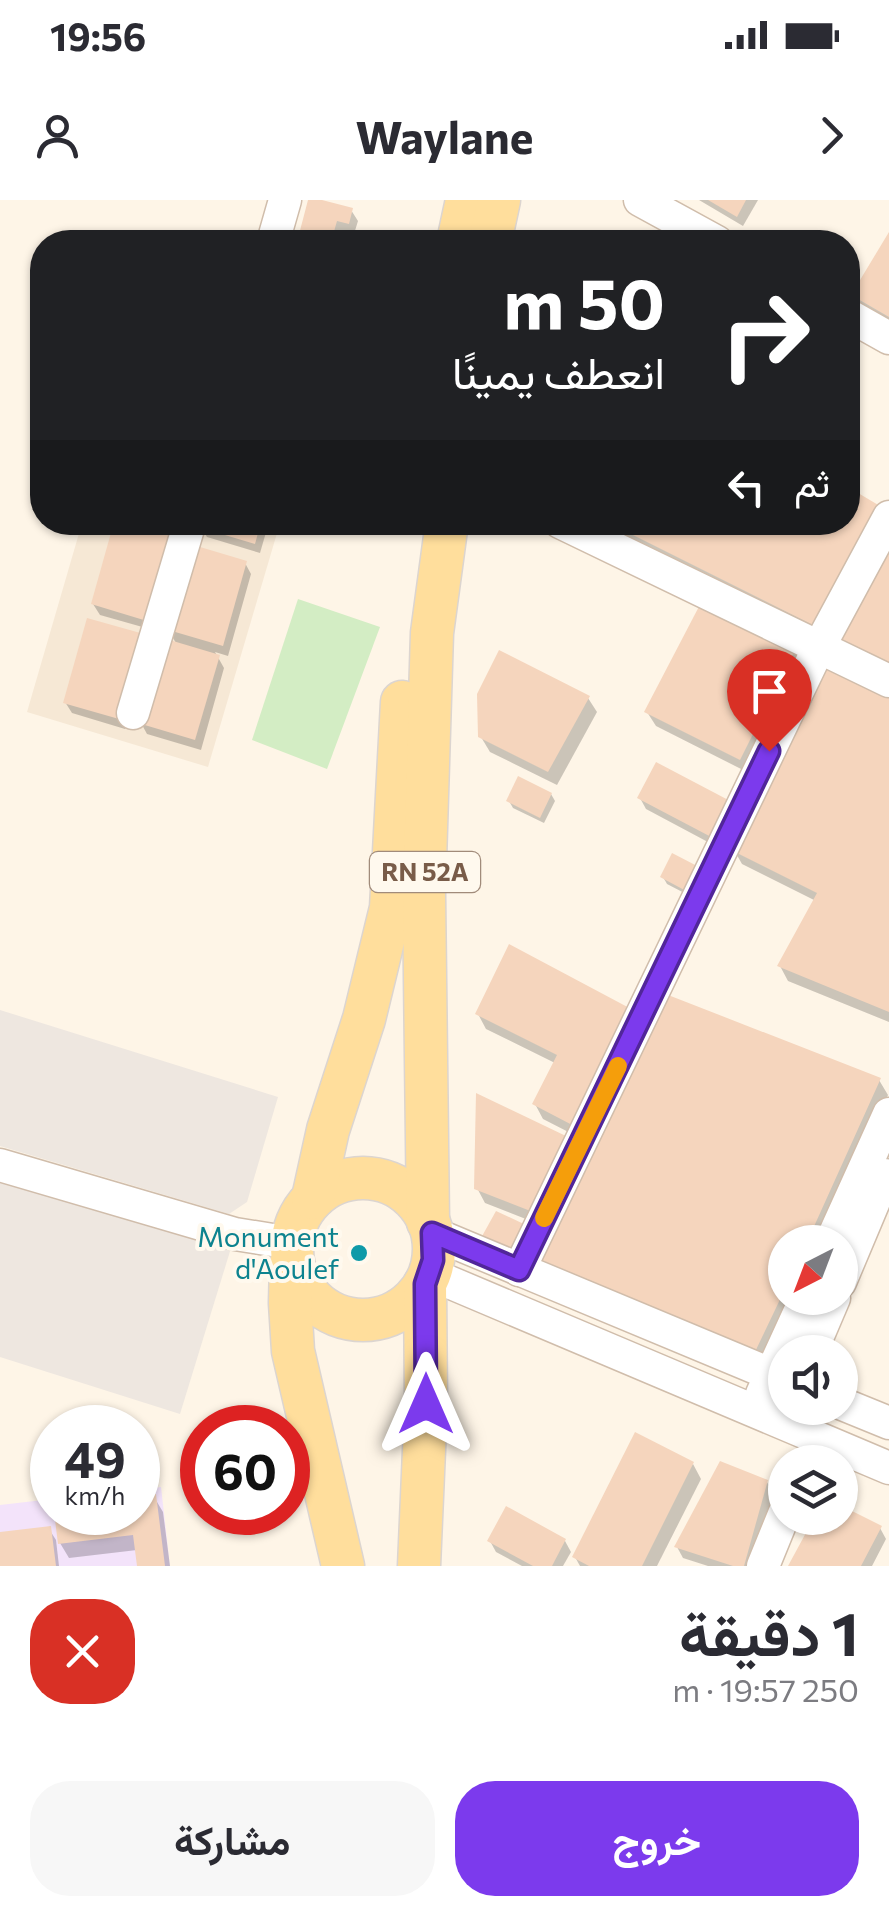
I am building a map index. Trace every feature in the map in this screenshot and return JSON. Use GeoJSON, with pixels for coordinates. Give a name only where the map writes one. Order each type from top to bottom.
{"type":"FeatureCollection","features":[{"type":"Feature","properties":{"kind":"main road"},"geometry":{"type":"LineString","coordinates":[[461,230],[467,200]]}},
{"type":"Feature","properties":{"kind":"main road"},"geometry":{"type":"LineString","coordinates":[[493,230],[499,200]]}},
{"type":"Feature","properties":{"kind":"main road","name":"RN 52A"},"geometry":{"type":"LineString","coordinates":[[313,1198],[328,1130],[364,1019],[391,908],[406,646],[419,535]]}},
{"type":"Feature","properties":{"kind":"main road","name":"RN 52A"},"geometry":{"type":"LineString","coordinates":[[420,1566],[429,1254],[424,894],[432,633],[445,535]]}},
{"type":"Feature","properties":{"kind":"main road"},"geometry":{"type":"LineString","coordinates":[[292,1244],[292,1261],[306,1293],[319,1306],[351,1320],[386,1317],[402,1309],[415,1298],[429,1254],[411,1197],[369,1178],[339,1182],[313,1198],[295,1227],[292,1244],[290,1303],[292,1351],[342,1566]]}},
{"type":"Feature","properties":{"kind":"street"},"geometry":{"type":"LineString","coordinates":[[276,230],[285,200]]}},
{"type":"Feature","properties":{"kind":"street"},"geometry":{"type":"LineString","coordinates":[[640,200],[694,230]]}},
{"type":"Feature","properties":{"kind":"street"},"geometry":{"type":"LineString","coordinates":[[860,322],[889,338]]}},
{"type":"Feature","properties":{"kind":"street"},"geometry":{"type":"LineString","coordinates":[[519,1270],[819,647],[889,518]]}},
{"type":"Feature","properties":{"kind":"street"},"geometry":{"type":"LineString","coordinates":[[133,713],[186,535]]}},
{"type":"Feature","properties":{"kind":"street"},"geometry":{"type":"LineString","coordinates":[[587,535],[889,681]]}},
{"type":"Feature","properties":{"kind":"street"},"geometry":{"type":"LineString","coordinates":[[838,1225],[889,1114]]}},
{"type":"Feature","properties":{"kind":"street"},"geometry":{"type":"LineString","coordinates":[[0,1165],[225,1231],[292,1244]]}},
{"type":"Feature","properties":{"kind":"street"},"geometry":{"type":"LineString","coordinates":[[858,1239],[889,1165]]}},
{"type":"Feature","properties":{"kind":"street"},"geometry":{"type":"LineString","coordinates":[[429,1254],[519,1270],[768,1373]]}},
{"type":"Feature","properties":{"kind":"street"},"geometry":{"type":"LineString","coordinates":[[429,1254],[768,1410]]}},
{"type":"Feature","properties":{"kind":"street"},"geometry":{"type":"LineString","coordinates":[[858,1410],[889,1423]]}},
{"type":"Feature","properties":{"kind":"street"},"geometry":{"type":"LineString","coordinates":[[786,1425],[805,1445]]}},
{"type":"Feature","properties":{"kind":"street"},"geometry":{"type":"LineString","coordinates":[[858,1461],[889,1468]]}},
{"type":"Feature","properties":{"kind":"street"},"geometry":{"type":"LineString","coordinates":[[763,1566],[776,1535]]}},
{"type":"Feature","properties":{"kind":"shaded area"},"geometry":{"type":"Polygon","coordinates":[[[79,535],[276,535],[208,767],[27,712],[79,535]]]}},
{"type":"Feature","properties":{"kind":"shaded area"},"geometry":{"type":"Polygon","coordinates":[[[0,1010],[278,1097],[247,1202],[229,1214],[0,1146],[0,1010]]]}},
{"type":"Feature","properties":{"kind":"shaded area"},"geometry":{"type":"Polygon","coordinates":[[[0,1175],[231,1248],[180,1414],[0,1357],[0,1175]]]}},
{"type":"Feature","properties":{"kind":"shaded area"},"geometry":{"type":"Polygon","coordinates":[[[160,1487],[170,1566],[0,1566],[0,1505],[30,1502],[30,1535],[160,1535],[160,1487]]]}},
{"type":"Feature","properties":{"kind":"green space"},"geometry":{"type":"Polygon","coordinates":[[[298,599],[380,627],[327,769],[252,740],[298,599]]]}},
{"type":"Feature","properties":{"kind":"building"},"geometry":{"type":"Polygon","coordinates":[[[308,200],[353,208],[349,224],[337,221],[334,230],[300,230],[308,200]]]}},
{"type":"Feature","properties":{"kind":"building"},"geometry":{"type":"Polygon","coordinates":[[[708,200],[746,200],[737,217],[708,200]]]}},
{"type":"Feature","properties":{"kind":"building"},"geometry":{"type":"Polygon","coordinates":[[[889,232],[889,317],[860,300],[860,280],[889,232]]]}},
{"type":"Feature","properties":{"kind":"building"},"geometry":{"type":"Polygon","coordinates":[[[860,494],[885,509],[817,627],[633,535],[860,535],[860,494]]]}},
{"type":"Feature","properties":{"kind":"building"},"geometry":{"type":"Polygon","coordinates":[[[110,535],[172,535],[147,621],[91,604],[110,535]]]}},
{"type":"Feature","properties":{"kind":"building"},"geometry":{"type":"Polygon","coordinates":[[[225,535],[257,535],[255,544],[225,535]]]}},
{"type":"Feature","properties":{"kind":"building"},"geometry":{"type":"Polygon","coordinates":[[[889,537],[889,663],[835,636],[889,537]]]}},
{"type":"Feature","properties":{"kind":"building"},"geometry":{"type":"Polygon","coordinates":[[[190,544],[247,561],[223,646],[165,629],[190,544]]]}},
{"type":"Feature","properties":{"kind":"building"},"geometry":{"type":"Polygon","coordinates":[[[705,595],[799,642],[740,760],[644,712],[705,595]]]}},
{"type":"Feature","properties":{"kind":"building"},"geometry":{"type":"Polygon","coordinates":[[[87,618],[144,634],[119,719],[63,703],[87,618]]]}},
{"type":"Feature","properties":{"kind":"building"},"geometry":{"type":"Polygon","coordinates":[[[163,638],[220,655],[195,740],[138,723],[163,638]]]}},
{"type":"Feature","properties":{"kind":"building"},"geometry":{"type":"Polygon","coordinates":[[[499,650],[590,696],[548,772],[478,737],[477,694],[499,650]]]}},
{"type":"Feature","properties":{"kind":"building"},"geometry":{"type":"Polygon","coordinates":[[[826,662],[889,694],[889,1012],[777,966],[817,893],[731,850],[826,662]]]}},
{"type":"Feature","properties":{"kind":"building"},"geometry":{"type":"Polygon","coordinates":[[[656,762],[734,803],[715,839],[637,798],[656,762]]]}},
{"type":"Feature","properties":{"kind":"building"},"geometry":{"type":"Polygon","coordinates":[[[518,776],[552,793],[540,818],[506,801],[518,776]]]}},
{"type":"Feature","properties":{"kind":"building"},"geometry":{"type":"Polygon","coordinates":[[[672,853],[701,868],[688,892],[660,877],[672,853]]]}},
{"type":"Feature","properties":{"kind":"building"},"geometry":{"type":"Polygon","coordinates":[[[509,944],[635,1011],[576,1127],[532,1104],[557,1055],[475,1014],[509,944]]]}},
{"type":"Feature","properties":{"kind":"building"},"geometry":{"type":"Polygon","coordinates":[[[663,993],[881,1078],[815,1225],[768,1225],[768,1315],[773,1315],[754,1354],[528,1262],[663,993]]]}},
{"type":"Feature","properties":{"kind":"building"},"geometry":{"type":"Polygon","coordinates":[[[476,1093],[568,1137],[533,1212],[474,1189],[476,1093]]]}},
{"type":"Feature","properties":{"kind":"building"},"geometry":{"type":"Polygon","coordinates":[[[496,1211],[526,1225],[514,1251],[481,1238],[496,1211]]]}},
{"type":"Feature","properties":{"kind":"building"},"geometry":{"type":"Polygon","coordinates":[[[635,1432],[694,1462],[642,1566],[589,1566],[572,1557],[635,1432]]]}},
{"type":"Feature","properties":{"kind":"building"},"geometry":{"type":"Polygon","coordinates":[[[720,1461],[768,1480],[744,1566],[674,1547],[720,1461]]]}},
{"type":"Feature","properties":{"kind":"building"},"geometry":{"type":"Polygon","coordinates":[[[506,1506],[566,1539],[552,1566],[533,1566],[487,1541],[506,1506]]]}},
{"type":"Feature","properties":{"kind":"building"},"geometry":{"type":"Polygon","coordinates":[[[858,1514],[882,1526],[861,1566],[788,1566],[805,1535],[858,1535],[858,1514]]]}},
{"type":"Feature","properties":{"kind":"building"},"geometry":{"type":"Polygon","coordinates":[[[160,1526],[165,1566],[137,1566],[133,1535],[160,1535],[160,1526]]]}},
{"type":"Feature","properties":{"kind":"building"},"geometry":{"type":"Polygon","coordinates":[[[30,1528],[30,1535],[52,1535],[56,1566],[0,1566],[0,1532],[30,1528]]]}},
{"type":"Feature","properties":{"kind":"building"},"geometry":{"type":"Polygon","coordinates":[[[57,1535],[133,1535],[58,1544],[57,1535]]]}},
{"type":"Feature","properties":{"kind":"slow traffic"},"geometry":{"type":"LineString","coordinates":[[544,1218],[618,1066]]}},
{"type":"Feature","properties":{"kind":"place","name":"Monument d'Aoulef"},"geometry":{"type":"Point","coordinates":[359,1253]}},
{"type":"Feature","properties":{"kind":"route"},"geometry":{"type":"LineString","coordinates":[[426,1404],[425,1284],[433,1260],[432,1233],[519,1270],[769,751]]}}]}
